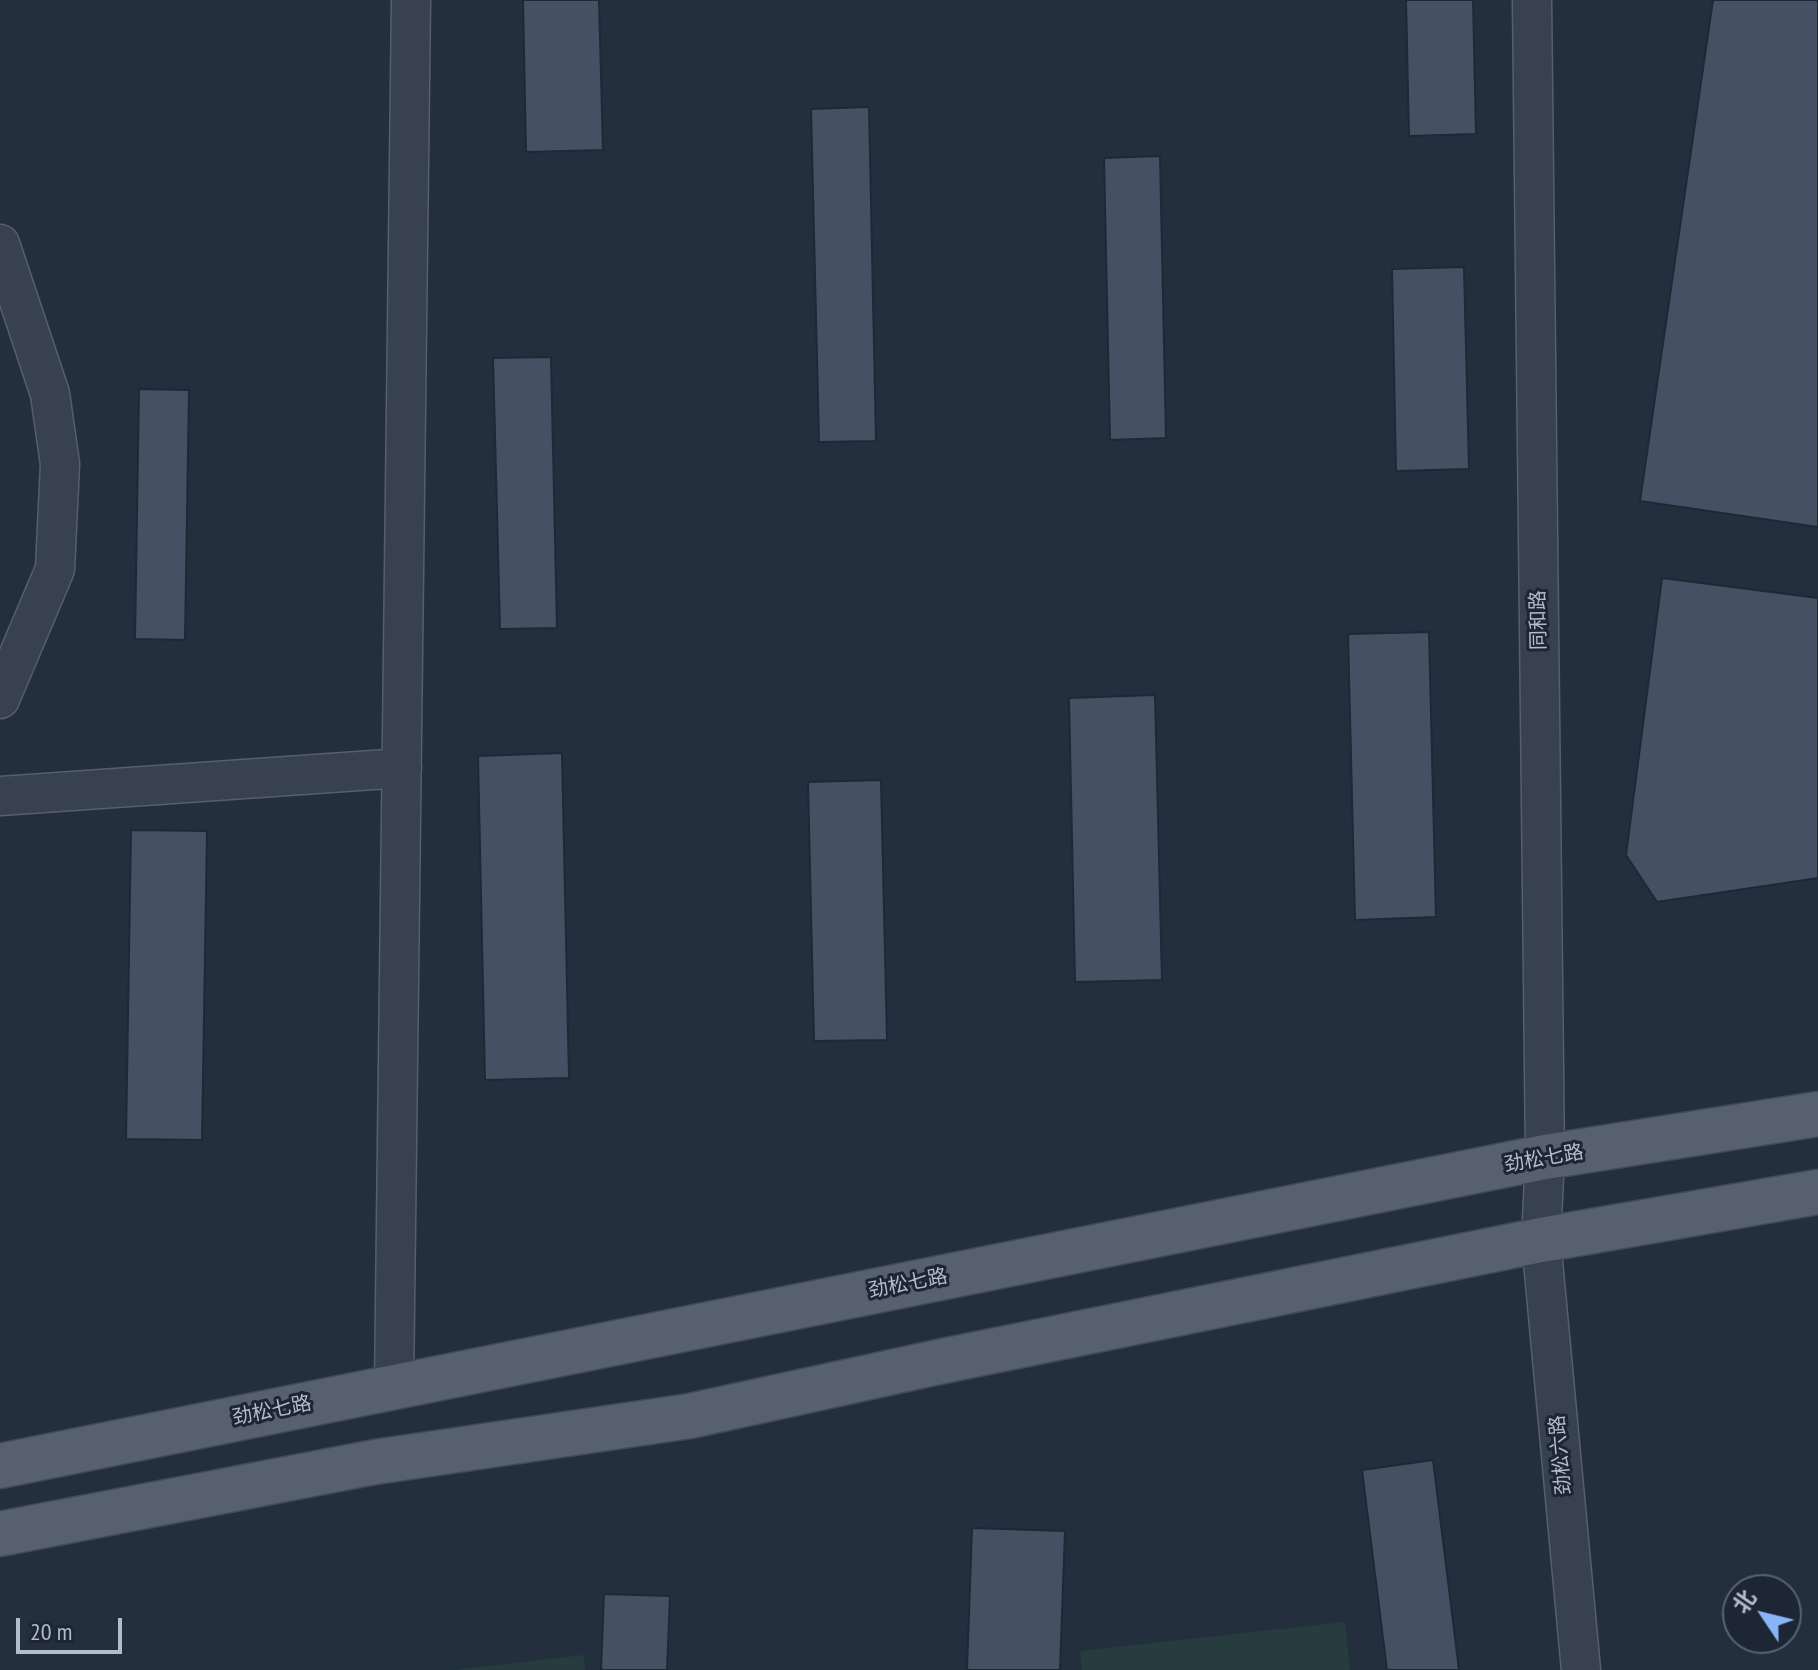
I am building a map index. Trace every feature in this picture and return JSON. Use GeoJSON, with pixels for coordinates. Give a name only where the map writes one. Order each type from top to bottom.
{"type":"FeatureCollection","features":[{"type":"Feature","properties":{"kind":"main road","name":"劲松七路"},"geometry":{"type":"LineString","coordinates":[[0,1466],[1545,1157],[1818,1114]]}},
{"type":"Feature","properties":{"kind":"main road"},"geometry":{"type":"LineString","coordinates":[[0,1534],[375,1462],[690,1416],[943,1361],[1541,1240],[1818,1192]]}},
{"type":"Feature","properties":{"kind":"street"},"geometry":{"type":"LineString","coordinates":[[394,1386],[411,0]]}},
{"type":"Feature","properties":{"kind":"street","name":"同和路"},"geometry":{"type":"LineString","coordinates":[[1532,0],[1545,1157],[1541,1240]]}},
{"type":"Feature","properties":{"kind":"street"},"geometry":{"type":"LineString","coordinates":[[0,244],[50,394],[60,464],[55,569],[0,699]]}},
{"type":"Feature","properties":{"kind":"street"},"geometry":{"type":"LineString","coordinates":[[0,796],[402,768]]}},
{"type":"Feature","properties":{"kind":"street","name":"劲松六路"},"geometry":{"type":"LineString","coordinates":[[1541,1240],[1581,1670]]}},
{"type":"Feature","properties":{"kind":"green space"},"geometry":{"type":"Polygon","coordinates":[[[1345,1622],[1350,1670],[1082,1670],[1080,1651],[1345,1622]]]}},
{"type":"Feature","properties":{"kind":"green space"},"geometry":{"type":"Polygon","coordinates":[[[584,1655],[585,1670],[453,1670],[584,1655]]]}},
{"type":"Feature","properties":{"kind":"building"},"geometry":{"type":"Polygon","coordinates":[[[523,0],[599,0],[603,150],[526,152],[523,0]]]}},
{"type":"Feature","properties":{"kind":"building"},"geometry":{"type":"Polygon","coordinates":[[[1406,0],[1473,0],[1476,134],[1409,136],[1406,0]]]}},
{"type":"Feature","properties":{"kind":"building"},"geometry":{"type":"Polygon","coordinates":[[[1713,0],[1818,0],[1818,527],[1640,501],[1713,0]]]}},
{"type":"Feature","properties":{"kind":"building"},"geometry":{"type":"Polygon","coordinates":[[[869,107],[876,441],[819,442],[811,109],[869,107]]]}},
{"type":"Feature","properties":{"kind":"building"},"geometry":{"type":"Polygon","coordinates":[[[1160,156],[1166,438],[1110,440],[1104,158],[1160,156]]]}},
{"type":"Feature","properties":{"kind":"building"},"geometry":{"type":"Polygon","coordinates":[[[1464,267],[1469,469],[1396,471],[1392,269],[1464,267]]]}},
{"type":"Feature","properties":{"kind":"building"},"geometry":{"type":"Polygon","coordinates":[[[551,357],[557,628],[500,629],[493,358],[551,357]]]}},
{"type":"Feature","properties":{"kind":"building"},"geometry":{"type":"Polygon","coordinates":[[[139,389],[189,390],[185,640],[135,639],[139,389]]]}},
{"type":"Feature","properties":{"kind":"building"},"geometry":{"type":"Polygon","coordinates":[[[1662,578],[1818,598],[1818,878],[1657,902],[1626,855],[1662,578]]]}},
{"type":"Feature","properties":{"kind":"building"},"geometry":{"type":"Polygon","coordinates":[[[1429,632],[1436,917],[1355,920],[1348,634],[1429,632]]]}},
{"type":"Feature","properties":{"kind":"building"},"geometry":{"type":"Polygon","coordinates":[[[1155,695],[1162,980],[1075,982],[1069,698],[1155,695]]]}},
{"type":"Feature","properties":{"kind":"building"},"geometry":{"type":"Polygon","coordinates":[[[562,753],[569,1078],[485,1080],[478,756],[562,753]]]}},
{"type":"Feature","properties":{"kind":"building"},"geometry":{"type":"Polygon","coordinates":[[[881,780],[887,1040],[814,1041],[808,782],[881,780]]]}},
{"type":"Feature","properties":{"kind":"building"},"geometry":{"type":"Polygon","coordinates":[[[131,830],[207,831],[202,1140],[126,1139],[131,830]]]}},
{"type":"Feature","properties":{"kind":"building"},"geometry":{"type":"Polygon","coordinates":[[[1433,1460],[1459,1670],[1387,1670],[1362,1470],[1433,1460]]]}},
{"type":"Feature","properties":{"kind":"building"},"geometry":{"type":"Polygon","coordinates":[[[972,1528],[1065,1531],[1060,1670],[967,1670],[972,1528]]]}},
{"type":"Feature","properties":{"kind":"building"},"geometry":{"type":"Polygon","coordinates":[[[604,1594],[670,1596],[667,1670],[601,1670],[604,1594]]]}}]}
